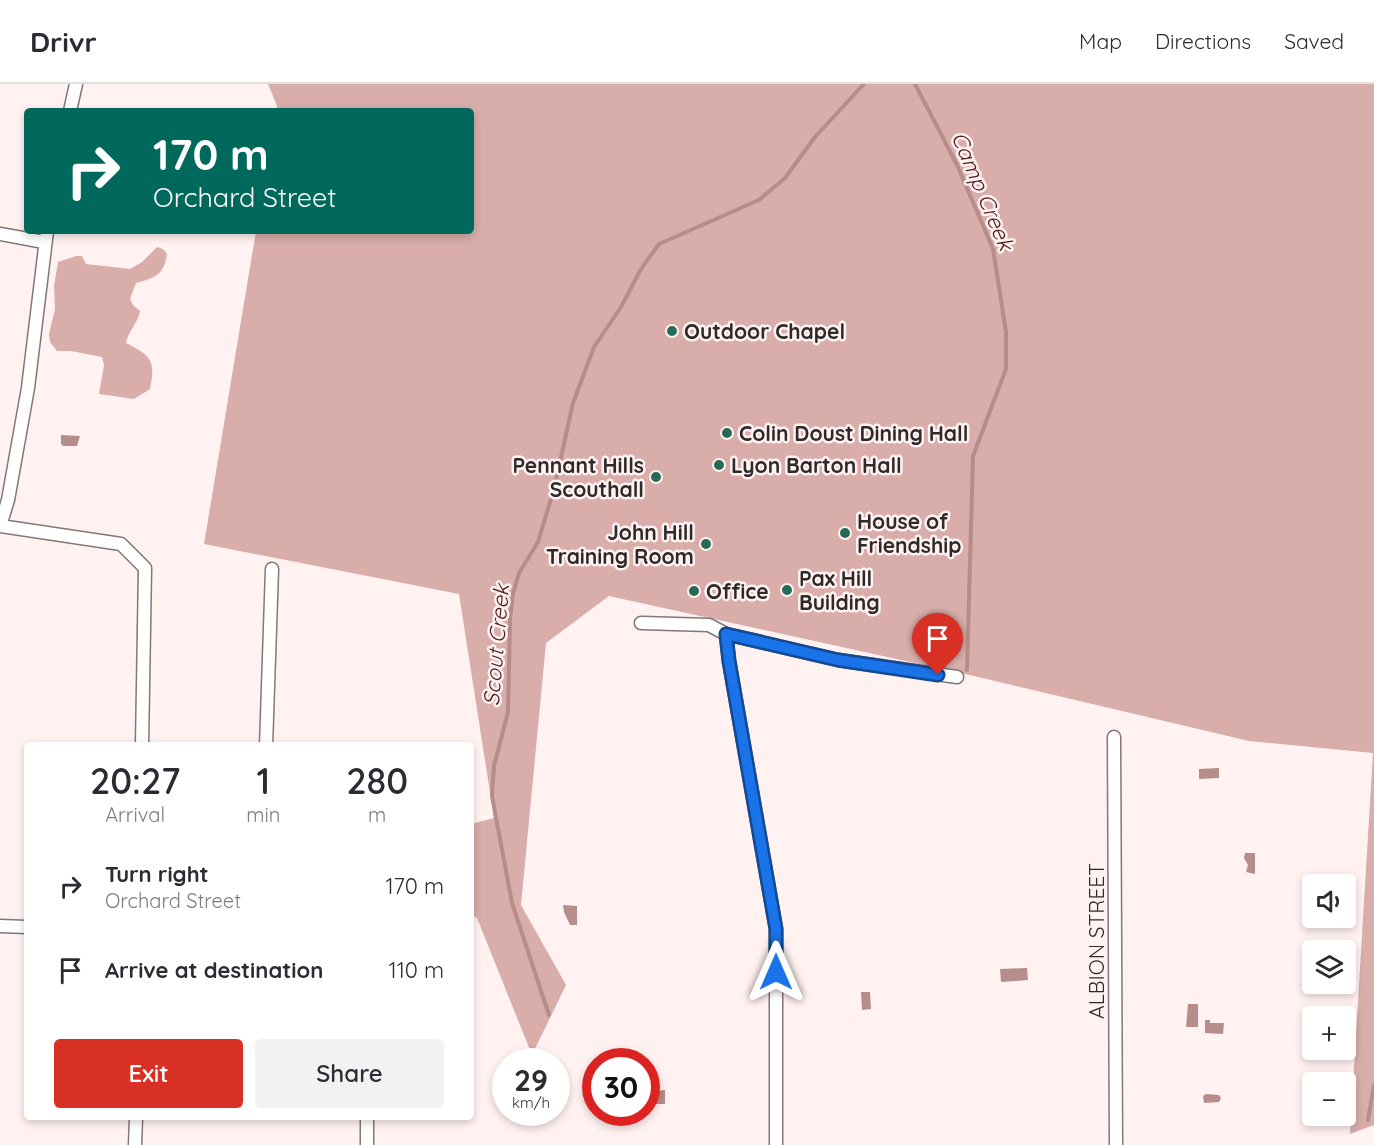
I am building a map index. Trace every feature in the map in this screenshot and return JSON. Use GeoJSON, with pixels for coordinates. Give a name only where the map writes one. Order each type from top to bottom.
{"type":"FeatureCollection","features":[{"type":"Feature","properties":{"kind":"street"},"geometry":{"type":"LineString","coordinates":[[71,108],[76,84]]}},
{"type":"Feature","properties":{"kind":"street"},"geometry":{"type":"LineString","coordinates":[[0,234],[46,237],[28,388],[8,500],[0,526],[121,544],[145,568],[142,742]]}},
{"type":"Feature","properties":{"kind":"street"},"geometry":{"type":"LineString","coordinates":[[266,742],[272,569]]}},
{"type":"Feature","properties":{"kind":"street"},"geometry":{"type":"LineString","coordinates":[[641,622],[709,626],[726,634],[838,660],[957,677]]}},
{"type":"Feature","properties":{"kind":"street"},"geometry":{"type":"LineString","coordinates":[[726,634],[776,929],[776,1145]]}},
{"type":"Feature","properties":{"kind":"street","name":"ALBION STREET"},"geometry":{"type":"LineString","coordinates":[[1114,737],[1116,1145]]}},
{"type":"Feature","properties":{"kind":"street"},"geometry":{"type":"LineString","coordinates":[[0,926],[24,927]]}},
{"type":"Feature","properties":{"kind":"street"},"geometry":{"type":"LineString","coordinates":[[135,1145],[136,1120]]}},
{"type":"Feature","properties":{"kind":"street"},"geometry":{"type":"LineString","coordinates":[[367,1120],[367,1145]]}},
{"type":"Feature","properties":{"kind":"shaded area"},"geometry":{"type":"Polygon","coordinates":[[[268,84],[1374,84],[1374,1125],[1350,1134],[1350,1126],[1356,1126],[1356,1072],[1354,1072],[1373,753],[1249,741],[974,676],[609,596],[546,643],[521,905],[566,985],[535,1048],[529,1048],[477,918],[474,916],[474,823],[494,818],[459,594],[204,544],[256,234],[474,234],[474,108],[277,108],[268,84]]]}},
{"type":"Feature","properties":{"kind":"shaded area"},"geometry":{"type":"Polygon","coordinates":[[[157,247],[163,249],[167,254],[166,261],[157,274],[136,283],[130,299],[140,311],[126,343],[150,360],[152,371],[150,389],[134,399],[99,394],[104,365],[102,357],[71,351],[57,351],[50,342],[58,262],[82,256],[86,264],[130,269],[142,262],[157,247]]]}},
{"type":"Feature","properties":{"kind":"shaded area"},"geometry":{"type":"Polygon","coordinates":[[[61,435],[80,436],[77,446],[63,446],[61,435]]]}},
{"type":"Feature","properties":{"kind":"shaded area"},"geometry":{"type":"Polygon","coordinates":[[[1219,768],[1219,778],[1199,779],[1199,769],[1219,768]]]}},
{"type":"Feature","properties":{"kind":"shaded area"},"geometry":{"type":"Polygon","coordinates":[[[1245,853],[1255,853],[1255,874],[1246,872],[1248,865],[1244,858],[1245,853]]]}},
{"type":"Feature","properties":{"kind":"shaded area"},"geometry":{"type":"Polygon","coordinates":[[[563,905],[577,906],[577,925],[570,925],[563,905]]]}},
{"type":"Feature","properties":{"kind":"shaded area"},"geometry":{"type":"Polygon","coordinates":[[[1027,968],[1028,980],[1001,982],[1000,969],[1027,968]]]}},
{"type":"Feature","properties":{"kind":"shaded area"},"geometry":{"type":"Polygon","coordinates":[[[861,992],[870,992],[871,1009],[862,1010],[861,992]]]}},
{"type":"Feature","properties":{"kind":"shaded area"},"geometry":{"type":"Polygon","coordinates":[[[1188,1004],[1198,1004],[1198,1027],[1186,1027],[1188,1004]]]}},
{"type":"Feature","properties":{"kind":"shaded area"},"geometry":{"type":"Polygon","coordinates":[[[1205,1020],[1210,1020],[1210,1023],[1224,1023],[1223,1034],[1205,1033],[1205,1020]]]}},
{"type":"Feature","properties":{"kind":"shaded area"},"geometry":{"type":"Polygon","coordinates":[[[660,1090],[665,1090],[665,1104],[660,1104],[660,1090]]]}},
{"type":"Feature","properties":{"kind":"shaded area"},"geometry":{"type":"Polygon","coordinates":[[[1206,1094],[1219,1095],[1221,1098],[1219,1102],[1204,1103],[1203,1096],[1206,1094]]]}},
{"type":"Feature","properties":{"kind":"waterway","name":"Scout Creek"},"geometry":{"type":"LineString","coordinates":[[549,1015],[512,903],[492,796],[494,766],[508,712],[510,619],[513,594],[519,573],[538,542],[554,489],[573,403],[594,347],[621,307],[641,269],[659,244],[759,200],[785,178],[815,137],[864,84]]}},
{"type":"Feature","properties":{"kind":"waterway","name":"Camp Creek"},"geometry":{"type":"LineString","coordinates":[[915,84],[957,165],[993,249],[1006,332],[1006,369],[973,456],[967,670]]}},
{"type":"Feature","properties":{"kind":"waterway"},"geometry":{"type":"LineString","coordinates":[[1368,1120],[1374,1085]]}},
{"type":"Feature","properties":{"kind":"place","name":"Outdoor Chapel"},"geometry":{"type":"Point","coordinates":[672,331]}},
{"type":"Feature","properties":{"kind":"place","name":"Colin Doust Dining Hall"},"geometry":{"type":"Point","coordinates":[727,433]}},
{"type":"Feature","properties":{"kind":"place","name":"Lyon Barton Hall"},"geometry":{"type":"Point","coordinates":[719,465]}},
{"type":"Feature","properties":{"kind":"place","name":"Pennant Hills Scouthall"},"geometry":{"type":"Point","coordinates":[656,477]}},
{"type":"Feature","properties":{"kind":"place","name":"House of Friendship"},"geometry":{"type":"Point","coordinates":[845,533]}},
{"type":"Feature","properties":{"kind":"place","name":"John Hill Training Room"},"geometry":{"type":"Point","coordinates":[706,544]}},
{"type":"Feature","properties":{"kind":"place","name":"Pax Hill Building"},"geometry":{"type":"Point","coordinates":[787,590]}},
{"type":"Feature","properties":{"kind":"place","name":"Office"},"geometry":{"type":"Point","coordinates":[694,591]}},
{"type":"Feature","properties":{"kind":"route"},"geometry":{"type":"LineString","coordinates":[[776,972],[776,929],[726,634],[838,660],[938,675]]}}]}
